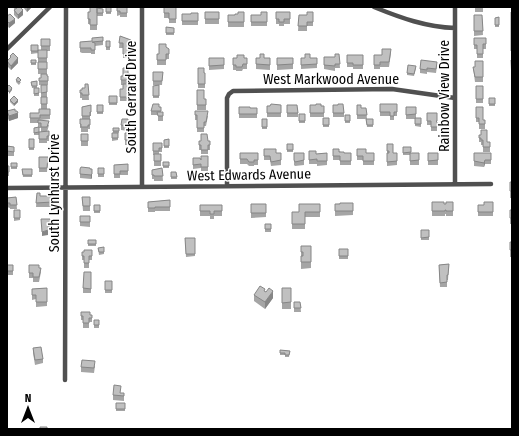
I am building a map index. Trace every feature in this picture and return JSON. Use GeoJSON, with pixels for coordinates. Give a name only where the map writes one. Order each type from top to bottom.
{"type":"FeatureCollection","features":[{"type":"Feature","properties":{"kind":"street"},"geometry":{"type":"LineString","coordinates":[[7,50],[50,7]]}},
{"type":"Feature","properties":{"kind":"street","name":"South Lynhurst Drive"},"geometry":{"type":"LineString","coordinates":[[66,7],[66,380]]}},
{"type":"Feature","properties":{"kind":"street","name":"South Gerrard Drive"},"geometry":{"type":"LineString","coordinates":[[142,7],[142,187]]}},
{"type":"Feature","properties":{"kind":"street"},"geometry":{"type":"LineString","coordinates":[[374,7],[419,23],[455,28]]}},
{"type":"Feature","properties":{"kind":"street","name":"Rainbow View Drive"},"geometry":{"type":"LineString","coordinates":[[455,7],[455,184]]}},
{"type":"Feature","properties":{"kind":"street","name":"West Markwood Avenue"},"geometry":{"type":"LineString","coordinates":[[227,186],[227,98],[231,92],[235,90],[392,88],[455,98]]}},
{"type":"Feature","properties":{"kind":"street","name":"West Edwards Avenue"},"geometry":{"type":"LineString","coordinates":[[7,188],[490,184]]}},
{"type":"Feature","properties":{"kind":"building"},"geometry":{"type":"Polygon","coordinates":[[[16,7],[20,7],[23,10],[18,15],[14,10],[17,8],[16,7]]]}},
{"type":"Feature","properties":{"kind":"building"},"geometry":{"type":"Polygon","coordinates":[[[90,7],[97,7],[97,25],[90,25],[88,12],[90,12],[90,7]]]}},
{"type":"Feature","properties":{"kind":"building"},"geometry":{"type":"Polygon","coordinates":[[[106,7],[111,7],[111,12],[106,12],[106,7]]]}},
{"type":"Feature","properties":{"kind":"building"},"geometry":{"type":"Polygon","coordinates":[[[117,7],[127,7],[127,13],[120,13],[120,11],[117,11],[117,7]]]}},
{"type":"Feature","properties":{"kind":"building"},"geometry":{"type":"Polygon","coordinates":[[[164,7],[176,7],[176,19],[169,19],[169,13],[164,13],[164,7]]]}},
{"type":"Feature","properties":{"kind":"building"},"geometry":{"type":"Polygon","coordinates":[[[97,8],[103,9],[103,13],[97,13],[97,8]]]}},
{"type":"Feature","properties":{"kind":"building"},"geometry":{"type":"Polygon","coordinates":[[[205,12],[219,12],[219,19],[205,19],[205,12]]]}},
{"type":"Feature","properties":{"kind":"building"},"geometry":{"type":"Polygon","coordinates":[[[238,12],[244,12],[244,22],[228,22],[228,15],[235,15],[238,14],[238,12]]]}},
{"type":"Feature","properties":{"kind":"building"},"geometry":{"type":"Polygon","coordinates":[[[261,12],[267,12],[267,22],[251,22],[251,15],[261,15],[261,12]]]}},
{"type":"Feature","properties":{"kind":"building"},"geometry":{"type":"Polygon","coordinates":[[[276,12],[290,12],[290,19],[284,19],[284,22],[279,22],[279,19],[276,19],[276,12]]]}},
{"type":"Feature","properties":{"kind":"building"},"geometry":{"type":"Polygon","coordinates":[[[307,12],[313,12],[313,22],[307,22],[307,26],[298,26],[299,15],[307,15],[307,12]]]}},
{"type":"Feature","properties":{"kind":"building"},"geometry":{"type":"Polygon","coordinates":[[[512,12],[512,51],[511,51],[512,12]]]}},
{"type":"Feature","properties":{"kind":"building"},"geometry":{"type":"Polygon","coordinates":[[[198,13],[198,21],[182,21],[182,14],[198,13]]]}},
{"type":"Feature","properties":{"kind":"building"},"geometry":{"type":"Polygon","coordinates":[[[10,14],[15,19],[9,23],[7,21],[7,16],[10,14]]]}},
{"type":"Feature","properties":{"kind":"building"},"geometry":{"type":"Polygon","coordinates":[[[474,15],[482,15],[483,31],[474,31],[474,15]]]}},
{"type":"Feature","properties":{"kind":"building"},"geometry":{"type":"Polygon","coordinates":[[[499,17],[499,25],[495,25],[495,18],[499,17]]]}},
{"type":"Feature","properties":{"kind":"building"},"geometry":{"type":"Polygon","coordinates":[[[166,27],[174,28],[174,33],[166,33],[166,27]]]}},
{"type":"Feature","properties":{"kind":"building"},"geometry":{"type":"Polygon","coordinates":[[[120,36],[131,40],[131,45],[129,45],[129,54],[123,54],[123,43],[119,43],[120,36]]]}},
{"type":"Feature","properties":{"kind":"building"},"geometry":{"type":"Polygon","coordinates":[[[103,37],[103,41],[92,42],[95,43],[95,50],[91,50],[91,48],[80,48],[80,42],[92,41],[92,38],[103,37]]]}},
{"type":"Feature","properties":{"kind":"building"},"geometry":{"type":"Polygon","coordinates":[[[474,38],[486,38],[486,44],[483,44],[483,54],[477,54],[477,45],[474,45],[474,38]]]}},
{"type":"Feature","properties":{"kind":"building"},"geometry":{"type":"Polygon","coordinates":[[[41,39],[50,39],[50,46],[41,46],[41,39]]]}},
{"type":"Feature","properties":{"kind":"building"},"geometry":{"type":"Polygon","coordinates":[[[106,41],[110,41],[110,47],[106,47],[106,41]]]}},
{"type":"Feature","properties":{"kind":"building"},"geometry":{"type":"Polygon","coordinates":[[[159,44],[166,44],[166,47],[169,49],[169,54],[166,54],[166,60],[157,60],[157,54],[159,54],[159,44]]]}},
{"type":"Feature","properties":{"kind":"building"},"geometry":{"type":"Polygon","coordinates":[[[31,45],[38,45],[38,51],[31,51],[31,45]]]}},
{"type":"Feature","properties":{"kind":"building"},"geometry":{"type":"Polygon","coordinates":[[[382,49],[391,49],[389,62],[380,62],[380,65],[374,65],[374,55],[382,55],[382,49]]]}},
{"type":"Feature","properties":{"kind":"building"},"geometry":{"type":"Polygon","coordinates":[[[38,50],[47,50],[47,58],[38,58],[38,50]]]}},
{"type":"Feature","properties":{"kind":"building"},"geometry":{"type":"Polygon","coordinates":[[[13,53],[18,58],[11,66],[7,61],[13,53]]]}},
{"type":"Feature","properties":{"kind":"building"},"geometry":{"type":"Polygon","coordinates":[[[260,54],[264,54],[264,58],[270,58],[270,65],[256,64],[256,58],[260,58],[260,54]]]}},
{"type":"Feature","properties":{"kind":"building"},"geometry":{"type":"Polygon","coordinates":[[[305,54],[310,54],[310,58],[317,58],[317,64],[301,65],[301,58],[305,58],[305,54]]]}},
{"type":"Feature","properties":{"kind":"building"},"geometry":{"type":"Polygon","coordinates":[[[335,54],[339,54],[340,64],[335,64],[335,66],[324,65],[324,57],[335,57],[335,54]]]}},
{"type":"Feature","properties":{"kind":"building"},"geometry":{"type":"Polygon","coordinates":[[[237,55],[244,55],[244,58],[247,58],[247,64],[243,64],[242,67],[236,67],[236,65],[233,65],[233,58],[237,58],[237,55]]]}},
{"type":"Feature","properties":{"kind":"building"},"geometry":{"type":"Polygon","coordinates":[[[347,55],[363,55],[363,65],[353,65],[353,63],[347,63],[347,55]]]}},
{"type":"Feature","properties":{"kind":"building"},"geometry":{"type":"Polygon","coordinates":[[[209,58],[224,58],[224,65],[209,66],[209,58]]]}},
{"type":"Feature","properties":{"kind":"building"},"geometry":{"type":"Polygon","coordinates":[[[277,58],[293,58],[293,64],[277,65],[277,58]]]}},
{"type":"Feature","properties":{"kind":"building"},"geometry":{"type":"Polygon","coordinates":[[[31,60],[36,60],[36,63],[31,63],[31,60]]]}},
{"type":"Feature","properties":{"kind":"building"},"geometry":{"type":"Polygon","coordinates":[[[421,60],[437,62],[436,69],[420,69],[421,60]]]}},
{"type":"Feature","properties":{"kind":"building"},"geometry":{"type":"Polygon","coordinates":[[[511,60],[512,60],[512,81],[511,60]]]}},
{"type":"Feature","properties":{"kind":"building"},"geometry":{"type":"Polygon","coordinates":[[[475,61],[483,61],[483,77],[475,77],[473,67],[475,67],[475,61]]]}},
{"type":"Feature","properties":{"kind":"building"},"geometry":{"type":"Polygon","coordinates":[[[38,62],[47,62],[47,69],[38,69],[38,62]]]}},
{"type":"Feature","properties":{"kind":"building"},"geometry":{"type":"Polygon","coordinates":[[[408,65],[416,66],[414,74],[407,73],[408,65]]]}},
{"type":"Feature","properties":{"kind":"building"},"geometry":{"type":"Polygon","coordinates":[[[123,68],[128,68],[128,73],[130,74],[129,80],[121,80],[121,76],[123,76],[123,68]]]}},
{"type":"Feature","properties":{"kind":"building"},"geometry":{"type":"Polygon","coordinates":[[[198,68],[204,68],[205,84],[198,84],[198,68]]]}},
{"type":"Feature","properties":{"kind":"building"},"geometry":{"type":"Polygon","coordinates":[[[153,72],[163,72],[162,81],[153,81],[153,72]]]}},
{"type":"Feature","properties":{"kind":"building"},"geometry":{"type":"Polygon","coordinates":[[[41,74],[47,74],[48,81],[39,81],[41,74]]]}},
{"type":"Feature","properties":{"kind":"building"},"geometry":{"type":"Polygon","coordinates":[[[18,77],[21,80],[19,82],[16,80],[18,77]]]}},
{"type":"Feature","properties":{"kind":"building"},"geometry":{"type":"Polygon","coordinates":[[[37,81],[37,86],[32,86],[31,82],[37,81]]]}},
{"type":"Feature","properties":{"kind":"building"},"geometry":{"type":"Polygon","coordinates":[[[85,84],[88,84],[89,95],[82,95],[82,93],[80,93],[82,88],[85,88],[85,84]]]}},
{"type":"Feature","properties":{"kind":"building"},"geometry":{"type":"Polygon","coordinates":[[[123,84],[129,84],[129,97],[120,97],[120,89],[123,89],[123,84]]]}},
{"type":"Feature","properties":{"kind":"building"},"geometry":{"type":"Polygon","coordinates":[[[9,85],[12,88],[9,92],[7,87],[9,85]]]}},
{"type":"Feature","properties":{"kind":"building"},"geometry":{"type":"Polygon","coordinates":[[[41,85],[47,85],[47,92],[41,93],[41,85]]]}},
{"type":"Feature","properties":{"kind":"building"},"geometry":{"type":"Polygon","coordinates":[[[159,85],[159,96],[153,96],[153,86],[159,85]]]}},
{"type":"Feature","properties":{"kind":"building"},"geometry":{"type":"Polygon","coordinates":[[[476,86],[483,86],[483,99],[476,99],[476,86]]]}},
{"type":"Feature","properties":{"kind":"building"},"geometry":{"type":"Polygon","coordinates":[[[34,88],[39,88],[39,93],[34,94],[34,88]]]}},
{"type":"Feature","properties":{"kind":"building"},"geometry":{"type":"Polygon","coordinates":[[[197,90],[204,90],[206,105],[197,105],[197,90]]]}},
{"type":"Feature","properties":{"kind":"building"},"geometry":{"type":"Polygon","coordinates":[[[14,96],[18,100],[14,104],[10,100],[14,96]]]}},
{"type":"Feature","properties":{"kind":"building"},"geometry":{"type":"Polygon","coordinates":[[[109,96],[117,96],[117,103],[109,103],[109,96]]]}},
{"type":"Feature","properties":{"kind":"building"},"geometry":{"type":"Polygon","coordinates":[[[41,97],[47,97],[47,104],[41,104],[41,97]]]}},
{"type":"Feature","properties":{"kind":"building"},"geometry":{"type":"Polygon","coordinates":[[[489,98],[495,98],[495,104],[489,104],[489,98]]]}},
{"type":"Feature","properties":{"kind":"building"},"geometry":{"type":"Polygon","coordinates":[[[153,104],[159,104],[161,111],[151,111],[153,104]]]}},
{"type":"Feature","properties":{"kind":"building"},"geometry":{"type":"Polygon","coordinates":[[[271,104],[281,105],[281,113],[267,113],[267,106],[270,106],[271,104]]]}},
{"type":"Feature","properties":{"kind":"building"},"geometry":{"type":"Polygon","coordinates":[[[321,104],[321,106],[324,106],[324,113],[310,113],[310,105],[321,104]]]}},
{"type":"Feature","properties":{"kind":"building"},"geometry":{"type":"Polygon","coordinates":[[[343,104],[344,113],[333,113],[333,105],[343,104]]]}},
{"type":"Feature","properties":{"kind":"building"},"geometry":{"type":"Polygon","coordinates":[[[380,104],[397,104],[397,112],[394,112],[394,116],[390,116],[390,112],[380,112],[380,104]]]}},
{"type":"Feature","properties":{"kind":"building"},"geometry":{"type":"Polygon","coordinates":[[[91,105],[90,116],[82,116],[82,107],[91,105]]]}},
{"type":"Feature","properties":{"kind":"building"},"geometry":{"type":"Polygon","coordinates":[[[97,105],[103,105],[103,112],[97,112],[97,105]]]}},
{"type":"Feature","properties":{"kind":"building"},"geometry":{"type":"Polygon","coordinates":[[[287,105],[297,105],[298,113],[287,113],[287,105]]]}},
{"type":"Feature","properties":{"kind":"building"},"geometry":{"type":"Polygon","coordinates":[[[357,105],[361,105],[361,108],[366,108],[367,115],[357,115],[357,105]]]}},
{"type":"Feature","properties":{"kind":"building"},"geometry":{"type":"Polygon","coordinates":[[[239,107],[257,108],[257,114],[239,114],[239,107]]]}},
{"type":"Feature","properties":{"kind":"building"},"geometry":{"type":"Polygon","coordinates":[[[406,107],[416,107],[416,114],[406,115],[406,107]]]}},
{"type":"Feature","properties":{"kind":"building"},"geometry":{"type":"Polygon","coordinates":[[[476,107],[483,107],[483,120],[485,120],[485,124],[479,124],[479,118],[476,118],[476,107]]]}},
{"type":"Feature","properties":{"kind":"building"},"geometry":{"type":"Polygon","coordinates":[[[15,109],[18,113],[9,116],[7,111],[15,109]]]}},
{"type":"Feature","properties":{"kind":"building"},"geometry":{"type":"Polygon","coordinates":[[[39,109],[50,109],[50,115],[40,115],[40,118],[30,118],[30,113],[39,113],[39,109]]]}},
{"type":"Feature","properties":{"kind":"building"},"geometry":{"type":"Polygon","coordinates":[[[195,111],[208,111],[206,122],[204,122],[204,128],[197,128],[197,115],[195,115],[195,111]]]}},
{"type":"Feature","properties":{"kind":"building"},"geometry":{"type":"Polygon","coordinates":[[[157,112],[163,112],[163,116],[158,116],[157,112]]]}},
{"type":"Feature","properties":{"kind":"building"},"geometry":{"type":"Polygon","coordinates":[[[427,113],[437,113],[437,127],[431,127],[431,121],[427,121],[427,113]]]}},
{"type":"Feature","properties":{"kind":"building"},"geometry":{"type":"Polygon","coordinates":[[[299,114],[305,114],[305,121],[299,121],[299,114]]]}},
{"type":"Feature","properties":{"kind":"building"},"geometry":{"type":"Polygon","coordinates":[[[345,115],[350,115],[350,121],[345,121],[345,115]]]}},
{"type":"Feature","properties":{"kind":"building"},"geometry":{"type":"Polygon","coordinates":[[[323,118],[329,118],[329,125],[323,125],[323,118]]]}},
{"type":"Feature","properties":{"kind":"building"},"geometry":{"type":"Polygon","coordinates":[[[415,118],[421,118],[421,124],[415,124],[415,118]]]}},
{"type":"Feature","properties":{"kind":"building"},"geometry":{"type":"Polygon","coordinates":[[[80,119],[90,119],[90,125],[88,125],[88,127],[81,127],[80,119]]]}},
{"type":"Feature","properties":{"kind":"building"},"geometry":{"type":"Polygon","coordinates":[[[122,119],[128,119],[128,126],[121,125],[122,119]]]}},
{"type":"Feature","properties":{"kind":"building"},"geometry":{"type":"Polygon","coordinates":[[[262,119],[267,119],[267,127],[262,127],[262,119]]]}},
{"type":"Feature","properties":{"kind":"building"},"geometry":{"type":"Polygon","coordinates":[[[366,119],[373,119],[373,125],[367,125],[366,119]]]}},
{"type":"Feature","properties":{"kind":"building"},"geometry":{"type":"Polygon","coordinates":[[[38,120],[49,121],[47,127],[41,127],[41,123],[38,123],[38,120]]]}},
{"type":"Feature","properties":{"kind":"building"},"geometry":{"type":"Polygon","coordinates":[[[39,127],[39,132],[34,133],[34,128],[39,127]]]}},
{"type":"Feature","properties":{"kind":"building"},"geometry":{"type":"Polygon","coordinates":[[[113,128],[119,128],[119,131],[113,131],[113,128]]]}},
{"type":"Feature","properties":{"kind":"building"},"geometry":{"type":"Polygon","coordinates":[[[481,130],[487,130],[487,142],[490,142],[490,147],[483,147],[483,140],[479,138],[479,135],[481,135],[481,130]]]}},
{"type":"Feature","properties":{"kind":"building"},"geometry":{"type":"Polygon","coordinates":[[[49,131],[49,136],[47,136],[47,139],[39,139],[39,132],[49,131]]]}},
{"type":"Feature","properties":{"kind":"building"},"geometry":{"type":"Polygon","coordinates":[[[112,133],[118,133],[118,138],[112,138],[112,133]]]}},
{"type":"Feature","properties":{"kind":"building"},"geometry":{"type":"Polygon","coordinates":[[[125,133],[131,133],[131,140],[125,140],[125,133]]]}},
{"type":"Feature","properties":{"kind":"building"},"geometry":{"type":"Polygon","coordinates":[[[81,134],[88,134],[88,141],[81,141],[81,134]]]}},
{"type":"Feature","properties":{"kind":"building"},"geometry":{"type":"Polygon","coordinates":[[[201,134],[207,134],[208,141],[210,141],[208,150],[201,150],[199,141],[201,141],[201,134]]]}},
{"type":"Feature","properties":{"kind":"building"},"geometry":{"type":"Polygon","coordinates":[[[29,139],[34,139],[34,148],[29,148],[29,139]]]}},
{"type":"Feature","properties":{"kind":"building"},"geometry":{"type":"Polygon","coordinates":[[[169,139],[169,146],[164,146],[164,140],[169,139]]]}},
{"type":"Feature","properties":{"kind":"building"},"geometry":{"type":"Polygon","coordinates":[[[153,143],[162,143],[162,148],[159,148],[159,151],[153,151],[153,143]]]}},
{"type":"Feature","properties":{"kind":"building"},"geometry":{"type":"Polygon","coordinates":[[[287,144],[293,144],[293,150],[287,150],[287,144]]]}},
{"type":"Feature","properties":{"kind":"building"},"geometry":{"type":"Polygon","coordinates":[[[387,144],[393,144],[393,153],[397,153],[397,161],[387,162],[387,153],[389,153],[389,151],[387,151],[387,144]]]}},
{"type":"Feature","properties":{"kind":"building"},"geometry":{"type":"Polygon","coordinates":[[[7,146],[14,147],[14,152],[7,151],[7,146]]]}},
{"type":"Feature","properties":{"kind":"building"},"geometry":{"type":"Polygon","coordinates":[[[403,147],[411,147],[411,152],[403,153],[403,147]]]}},
{"type":"Feature","properties":{"kind":"building"},"geometry":{"type":"Polygon","coordinates":[[[264,149],[276,149],[276,153],[281,153],[281,160],[271,162],[270,156],[264,156],[264,149]]]}},
{"type":"Feature","properties":{"kind":"building"},"geometry":{"type":"Polygon","coordinates":[[[333,149],[339,149],[339,152],[351,153],[351,161],[340,161],[340,156],[333,156],[333,149]]]}},
{"type":"Feature","properties":{"kind":"building"},"geometry":{"type":"Polygon","coordinates":[[[357,149],[366,149],[366,153],[374,153],[374,161],[363,161],[363,156],[357,156],[357,149]]]}},
{"type":"Feature","properties":{"kind":"building"},"geometry":{"type":"Polygon","coordinates":[[[309,151],[316,151],[316,154],[327,153],[327,161],[317,161],[317,159],[309,160],[309,151]]]}},
{"type":"Feature","properties":{"kind":"building"},"geometry":{"type":"Polygon","coordinates":[[[240,153],[258,153],[258,160],[249,162],[247,159],[240,159],[240,153]]]}},
{"type":"Feature","properties":{"kind":"building"},"geometry":{"type":"Polygon","coordinates":[[[294,153],[304,153],[304,160],[295,162],[294,153]]]}},
{"type":"Feature","properties":{"kind":"building"},"geometry":{"type":"Polygon","coordinates":[[[410,153],[419,153],[419,160],[410,161],[410,153]]]}},
{"type":"Feature","properties":{"kind":"building"},"geometry":{"type":"Polygon","coordinates":[[[428,153],[438,153],[438,160],[428,161],[428,153]]]}},
{"type":"Feature","properties":{"kind":"building"},"geometry":{"type":"Polygon","coordinates":[[[474,153],[491,153],[491,160],[485,160],[484,163],[474,161],[474,153]]]}},
{"type":"Feature","properties":{"kind":"building"},"geometry":{"type":"Polygon","coordinates":[[[154,154],[161,154],[161,161],[154,161],[154,154]]]}},
{"type":"Feature","properties":{"kind":"building"},"geometry":{"type":"Polygon","coordinates":[[[201,156],[208,156],[208,167],[201,167],[201,164],[193,165],[193,158],[200,158],[201,160],[201,156]]]}},
{"type":"Feature","properties":{"kind":"building"},"geometry":{"type":"Polygon","coordinates":[[[39,157],[48,157],[47,168],[39,168],[39,157]]]}},
{"type":"Feature","properties":{"kind":"building"},"geometry":{"type":"Polygon","coordinates":[[[163,162],[169,162],[169,166],[163,166],[163,162]]]}},
{"type":"Feature","properties":{"kind":"building"},"geometry":{"type":"Polygon","coordinates":[[[11,163],[17,163],[17,167],[11,167],[11,163]]]}},
{"type":"Feature","properties":{"kind":"building"},"geometry":{"type":"Polygon","coordinates":[[[128,164],[128,171],[120,171],[120,174],[114,174],[114,165],[128,164]]]}},
{"type":"Feature","properties":{"kind":"building"},"geometry":{"type":"Polygon","coordinates":[[[7,166],[9,166],[9,172],[7,172],[7,166]]]}},
{"type":"Feature","properties":{"kind":"building"},"geometry":{"type":"Polygon","coordinates":[[[81,167],[92,169],[92,174],[80,174],[81,167]]]}},
{"type":"Feature","properties":{"kind":"building"},"geometry":{"type":"Polygon","coordinates":[[[98,168],[104,168],[104,174],[98,174],[98,168]]]}},
{"type":"Feature","properties":{"kind":"building"},"geometry":{"type":"Polygon","coordinates":[[[162,168],[163,176],[152,175],[152,170],[162,168]]]}},
{"type":"Feature","properties":{"kind":"building"},"geometry":{"type":"Polygon","coordinates":[[[22,169],[32,169],[32,175],[23,175],[22,169]]]}},
{"type":"Feature","properties":{"kind":"building"},"geometry":{"type":"Polygon","coordinates":[[[171,172],[176,172],[177,177],[171,177],[171,172]]]}},
{"type":"Feature","properties":{"kind":"building"},"geometry":{"type":"Polygon","coordinates":[[[510,182],[512,182],[512,191],[510,191],[510,182]]]}},
{"type":"Feature","properties":{"kind":"building"},"geometry":{"type":"Polygon","coordinates":[[[37,193],[40,193],[40,196],[51,196],[52,202],[36,203],[37,193]]]}},
{"type":"Feature","properties":{"kind":"building"},"geometry":{"type":"Polygon","coordinates":[[[16,197],[17,205],[10,205],[10,203],[7,203],[7,198],[16,197]]]}},
{"type":"Feature","properties":{"kind":"building"},"geometry":{"type":"Polygon","coordinates":[[[82,197],[90,197],[90,206],[83,206],[82,197]]]}},
{"type":"Feature","properties":{"kind":"building"},"geometry":{"type":"Polygon","coordinates":[[[170,200],[170,207],[148,208],[148,202],[170,200]]]}},
{"type":"Feature","properties":{"kind":"building"},"geometry":{"type":"Polygon","coordinates":[[[432,202],[444,202],[444,204],[446,204],[446,202],[453,202],[453,211],[432,211],[432,202]]]}},
{"type":"Feature","properties":{"kind":"building"},"geometry":{"type":"Polygon","coordinates":[[[484,202],[493,202],[493,212],[478,212],[478,205],[484,205],[484,202]]]}},
{"type":"Feature","properties":{"kind":"building"},"geometry":{"type":"Polygon","coordinates":[[[353,203],[353,211],[335,211],[335,204],[353,203]]]}},
{"type":"Feature","properties":{"kind":"building"},"geometry":{"type":"Polygon","coordinates":[[[251,204],[266,204],[266,213],[251,213],[251,204]]]}},
{"type":"Feature","properties":{"kind":"building"},"geometry":{"type":"Polygon","coordinates":[[[299,204],[320,204],[320,212],[305,212],[305,224],[292,224],[292,212],[299,212],[299,204]]]}},
{"type":"Feature","properties":{"kind":"building"},"geometry":{"type":"Polygon","coordinates":[[[94,205],[100,205],[100,211],[94,211],[94,205]]]}},
{"type":"Feature","properties":{"kind":"building"},"geometry":{"type":"Polygon","coordinates":[[[200,205],[222,205],[222,211],[214,211],[214,214],[210,214],[210,211],[200,211],[200,205]]]}},
{"type":"Feature","properties":{"kind":"building"},"geometry":{"type":"Polygon","coordinates":[[[14,210],[20,210],[20,218],[14,218],[14,210]]]}},
{"type":"Feature","properties":{"kind":"building"},"geometry":{"type":"Polygon","coordinates":[[[510,210],[512,210],[512,218],[510,218],[510,210]]]}},
{"type":"Feature","properties":{"kind":"building"},"geometry":{"type":"Polygon","coordinates":[[[80,216],[90,216],[90,222],[80,222],[80,216]]]}},
{"type":"Feature","properties":{"kind":"building"},"geometry":{"type":"Polygon","coordinates":[[[41,219],[50,219],[51,224],[48,225],[48,230],[42,232],[41,219]]]}},
{"type":"Feature","properties":{"kind":"building"},"geometry":{"type":"Polygon","coordinates":[[[265,224],[271,224],[271,229],[265,229],[265,224]]]}},
{"type":"Feature","properties":{"kind":"building"},"geometry":{"type":"Polygon","coordinates":[[[421,230],[429,230],[429,237],[421,238],[421,230]]]}},
{"type":"Feature","properties":{"kind":"building"},"geometry":{"type":"Polygon","coordinates":[[[185,238],[195,238],[195,254],[186,254],[185,238]]]}},
{"type":"Feature","properties":{"kind":"building"},"geometry":{"type":"Polygon","coordinates":[[[88,240],[96,240],[96,244],[88,244],[88,240]]]}},
{"type":"Feature","properties":{"kind":"building"},"geometry":{"type":"Polygon","coordinates":[[[510,242],[512,242],[512,250],[510,250],[510,242]]]}},
{"type":"Feature","properties":{"kind":"building"},"geometry":{"type":"Polygon","coordinates":[[[301,246],[311,246],[311,262],[301,262],[303,252],[301,252],[301,246]]]}},
{"type":"Feature","properties":{"kind":"building"},"geometry":{"type":"Polygon","coordinates":[[[104,247],[104,252],[99,252],[98,248],[104,247]]]}},
{"type":"Feature","properties":{"kind":"building"},"geometry":{"type":"Polygon","coordinates":[[[339,249],[348,249],[348,256],[339,256],[339,249]]]}},
{"type":"Feature","properties":{"kind":"building"},"geometry":{"type":"Polygon","coordinates":[[[84,250],[92,250],[92,256],[89,256],[89,263],[84,263],[84,256],[82,256],[82,252],[84,252],[84,250]]]}},
{"type":"Feature","properties":{"kind":"building"},"geometry":{"type":"Polygon","coordinates":[[[449,264],[447,282],[440,283],[439,265],[449,264]]]}},
{"type":"Feature","properties":{"kind":"building"},"geometry":{"type":"Polygon","coordinates":[[[7,265],[13,265],[13,271],[7,271],[7,265]]]}},
{"type":"Feature","properties":{"kind":"building"},"geometry":{"type":"Polygon","coordinates":[[[29,265],[39,265],[39,268],[41,268],[39,277],[33,277],[33,273],[29,273],[29,265]]]}},
{"type":"Feature","properties":{"kind":"building"},"geometry":{"type":"Polygon","coordinates":[[[84,272],[91,272],[91,289],[83,288],[84,272]]]}},
{"type":"Feature","properties":{"kind":"building"},"geometry":{"type":"Polygon","coordinates":[[[105,281],[112,281],[112,290],[105,290],[105,281]]]}},
{"type":"Feature","properties":{"kind":"building"},"geometry":{"type":"Polygon","coordinates":[[[260,286],[265,289],[264,291],[266,292],[269,288],[273,291],[265,302],[254,295],[260,286]]]}},
{"type":"Feature","properties":{"kind":"building"},"geometry":{"type":"Polygon","coordinates":[[[47,288],[47,302],[36,302],[36,295],[32,295],[32,289],[47,288]]]}},
{"type":"Feature","properties":{"kind":"building"},"geometry":{"type":"Polygon","coordinates":[[[282,288],[291,288],[291,302],[282,303],[282,288]]]}},
{"type":"Feature","properties":{"kind":"building"},"geometry":{"type":"Polygon","coordinates":[[[294,302],[300,302],[301,308],[294,308],[294,302]]]}},
{"type":"Feature","properties":{"kind":"building"},"geometry":{"type":"Polygon","coordinates":[[[81,312],[90,312],[92,318],[89,318],[89,323],[83,323],[83,316],[81,316],[81,312]]]}},
{"type":"Feature","properties":{"kind":"building"},"geometry":{"type":"Polygon","coordinates":[[[94,320],[99,320],[99,325],[94,325],[94,320]]]}},
{"type":"Feature","properties":{"kind":"building"},"geometry":{"type":"Polygon","coordinates":[[[41,347],[43,359],[35,360],[33,348],[41,347]]]}},
{"type":"Feature","properties":{"kind":"building"},"geometry":{"type":"Polygon","coordinates":[[[280,350],[290,351],[289,355],[280,353],[280,350]]]}},
{"type":"Feature","properties":{"kind":"building"},"geometry":{"type":"Polygon","coordinates":[[[82,360],[95,361],[94,368],[81,367],[82,360]]]}},
{"type":"Feature","properties":{"kind":"building"},"geometry":{"type":"Polygon","coordinates":[[[114,385],[121,386],[120,393],[124,393],[124,396],[113,395],[114,385]]]}},
{"type":"Feature","properties":{"kind":"building"},"geometry":{"type":"Polygon","coordinates":[[[116,403],[125,403],[125,409],[116,409],[116,403]]]}},
{"type":"Feature","properties":{"kind":"building"},"geometry":{"type":"Polygon","coordinates":[[[40,427],[47,427],[47,429],[40,429],[40,427]]]}}]}
